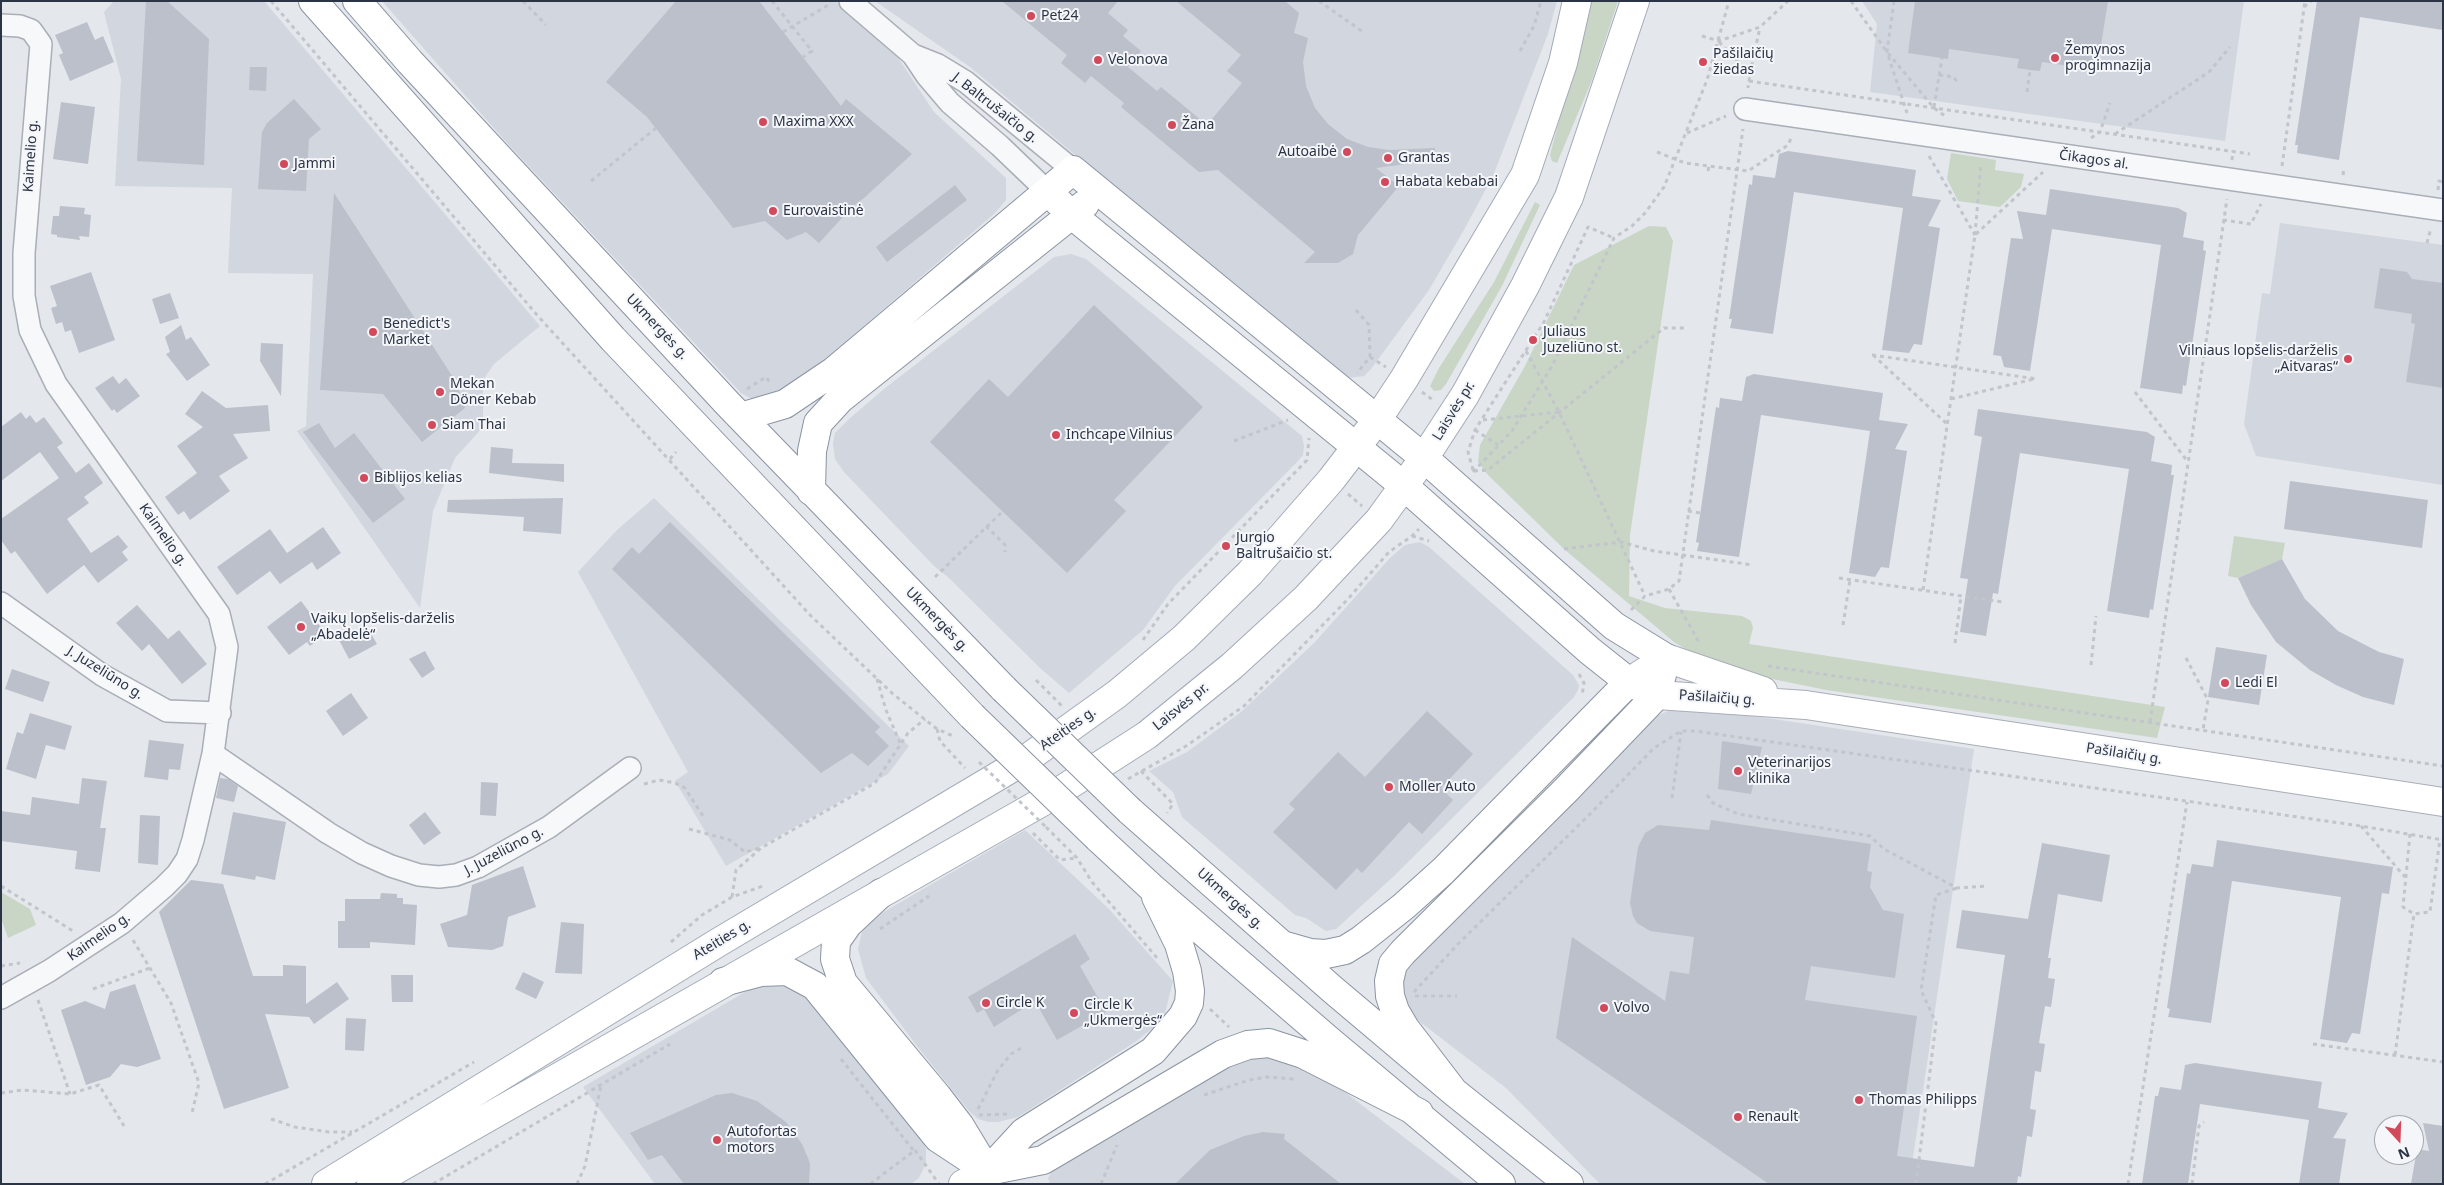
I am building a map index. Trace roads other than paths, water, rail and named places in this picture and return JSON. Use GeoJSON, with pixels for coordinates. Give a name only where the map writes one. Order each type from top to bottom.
{"type":"FeatureCollection","features":[{"type":"Feature","properties":{"kind":"main road"},"geometry":{"type":"LineString","coordinates":[[313,1],[614,339],[972,716],[1151,887],[1331,1042],[1501,1184]]}},
{"type":"Feature","properties":{"kind":"main road","name":"Ukmergės g."},"geometry":{"type":"LineString","coordinates":[[357,1],[410,62],[741,405],[811,491],[1004,689],[1130,811],[1278,944],[1454,1092],[1569,1184]]}},
{"type":"Feature","properties":{"kind":"main road"},"geometry":{"type":"LineString","coordinates":[[1357,447],[1404,379],[1525,175],[1563,63],[1577,1]]}},
{"type":"Feature","properties":{"kind":"main road","name":"Laisvės pr."},"geometry":{"type":"LineString","coordinates":[[881,893],[1049,798],[1147,735],[1232,666],[1306,598],[1379,520],[1424,458],[1465,395],[1525,286],[1569,197],[1635,1]]}},
{"type":"Feature","properties":{"kind":"main road"},"geometry":{"type":"LineString","coordinates":[[741,405],[786,404],[820,381],[1073,170]]}},
{"type":"Feature","properties":{"kind":"main road","name":"Pašilaičių g."},"geometry":{"type":"LineString","coordinates":[[1073,170],[1424,458],[1614,626],[1666,658],[1806,705]]}},
{"type":"Feature","properties":{"kind":"main road"},"geometry":{"type":"LineString","coordinates":[[1048,192],[1072,215],[1404,486],[1590,651],[1629,682],[1657,695]]}},
{"type":"Feature","properties":{"kind":"main road"},"geometry":{"type":"LineString","coordinates":[[811,491],[812,452],[815,433],[818,423],[834,405],[1040,237],[1072,215],[1099,192]]}},
{"type":"Feature","properties":{"kind":"main road","name":"Ateities g."},"geometry":{"type":"LineString","coordinates":[[326,1184],[718,942],[1025,760],[1118,694],[1184,638],[1250,573],[1331,480],[1357,447]]}},
{"type":"Feature","properties":{"kind":"main road"},"geometry":{"type":"LineString","coordinates":[[1278,944],[1294,949],[1326,954],[1345,950],[1361,940],[1404,906],[1443,871],[1629,682],[1666,658]]}},
{"type":"Feature","properties":{"kind":"main road"},"geometry":{"type":"LineString","coordinates":[[1454,1092],[1405,1028],[1395,1011],[1390,996],[1389,981],[1393,964],[1566,790],[1657,695],[1666,658]]}},
{"type":"Feature","properties":{"kind":"main road","name":"Pašilaičių g."},"geometry":{"type":"LineString","coordinates":[[1657,695],[1806,705],[2443,802]]}},
{"type":"Feature","properties":{"kind":"main road"},"geometry":{"type":"LineString","coordinates":[[994,1177],[1024,1132],[1153,1051],[1183,1016],[1189,1003],[1190,990],[1186,971],[1179,944],[1151,887]]}},
{"type":"Feature","properties":{"kind":"main road"},"geometry":{"type":"LineString","coordinates":[[371,1184],[881,893]]}},
{"type":"Feature","properties":{"kind":"main road"},"geometry":{"type":"LineString","coordinates":[[881,893],[848,924],[836,941],[835,959],[843,983],[960,1126],[994,1177]]}},
{"type":"Feature","properties":{"kind":"main road"},"geometry":{"type":"LineString","coordinates":[[723,982],[761,972],[787,971],[815,986],[938,1138],[994,1177]]}},
{"type":"Feature","properties":{"kind":"main road"},"geometry":{"type":"LineString","coordinates":[[963,1184],[994,1177],[1043,1160],[1223,1054],[1248,1044],[1269,1043],[1303,1054],[1419,1114]]}},
{"type":"Feature","properties":{"kind":"street","name":"J. Baltrušaičio g."},"geometry":{"type":"LineString","coordinates":[[850,1],[913,55],[927,76],[950,103],[1000,146],[1048,192]]}},
{"type":"Feature","properties":{"kind":"street","name":"Kaimelio g."},"geometry":{"type":"LineString","coordinates":[[1,26],[20,26],[31,30],[41,44],[24,253],[24,296],[30,330],[56,384],[219,614],[227,647],[220,713],[213,754],[193,840],[186,859],[177,874],[122,923],[1,998]]}},
{"type":"Feature","properties":{"kind":"street","name":"J. Baltrušaičio g."},"geometry":{"type":"LineString","coordinates":[[913,55],[938,65],[966,82],[1073,170]]}},
{"type":"Feature","properties":{"kind":"street","name":"Čikagos al."},"geometry":{"type":"LineString","coordinates":[[1746,109],[2443,210]]}},
{"type":"Feature","properties":{"kind":"street","name":"J. Juzeliūno g."},"geometry":{"type":"LineString","coordinates":[[1,603],[102,675],[167,710],[220,713]]}},
{"type":"Feature","properties":{"kind":"street","name":"J. Juzeliūno g."},"geometry":{"type":"LineString","coordinates":[[213,754],[328,833],[362,853],[390,866],[419,876],[439,877],[456,875],[486,863],[635,777]]}},
{"type":"Feature","properties":{"kind":"place","name":"Pet24"},"geometry":{"type":"Point","coordinates":[1031,16]}},
{"type":"Feature","properties":{"kind":"place","name":"Žemynos progimnazija"},"geometry":{"type":"Point","coordinates":[2055,58]}},
{"type":"Feature","properties":{"kind":"place","name":"Velonova"},"geometry":{"type":"Point","coordinates":[1098,60]}},
{"type":"Feature","properties":{"kind":"place","name":"Pašilaičių žiedas"},"geometry":{"type":"Point","coordinates":[1703,62]}},
{"type":"Feature","properties":{"kind":"place","name":"Maxima XXX"},"geometry":{"type":"Point","coordinates":[763,122]}},
{"type":"Feature","properties":{"kind":"place","name":"Žana"},"geometry":{"type":"Point","coordinates":[1172,125]}},
{"type":"Feature","properties":{"kind":"place","name":"Autoaibė"},"geometry":{"type":"Point","coordinates":[1347,152]}},
{"type":"Feature","properties":{"kind":"place","name":"Grantas"},"geometry":{"type":"Point","coordinates":[1388,158]}},
{"type":"Feature","properties":{"kind":"place","name":"Jammi"},"geometry":{"type":"Point","coordinates":[284,164]}},
{"type":"Feature","properties":{"kind":"place","name":"Habata kebabai"},"geometry":{"type":"Point","coordinates":[1385,182]}},
{"type":"Feature","properties":{"kind":"place","name":"Eurovaistinė"},"geometry":{"type":"Point","coordinates":[773,211]}},
{"type":"Feature","properties":{"kind":"place","name":"Benedict's Market"},"geometry":{"type":"Point","coordinates":[373,332]}},
{"type":"Feature","properties":{"kind":"place","name":"Juliaus Juzeliūno st."},"geometry":{"type":"Point","coordinates":[1533,340]}},
{"type":"Feature","properties":{"kind":"place","name":"Vilniaus lopšelis-darželis „Aitvaras“"},"geometry":{"type":"Point","coordinates":[2348,359]}},
{"type":"Feature","properties":{"kind":"place","name":"Mekan Döner Kebab"},"geometry":{"type":"Point","coordinates":[440,392]}},
{"type":"Feature","properties":{"kind":"place","name":"Siam Thai"},"geometry":{"type":"Point","coordinates":[432,425]}},
{"type":"Feature","properties":{"kind":"place","name":"Inchcape Vilnius"},"geometry":{"type":"Point","coordinates":[1056,435]}},
{"type":"Feature","properties":{"kind":"place","name":"Biblijos kelias"},"geometry":{"type":"Point","coordinates":[364,478]}},
{"type":"Feature","properties":{"kind":"place","name":"Jurgio Baltrušaičio st."},"geometry":{"type":"Point","coordinates":[1226,546]}},
{"type":"Feature","properties":{"kind":"place","name":"Vaikų lopšelis-darželis „Abadelė“"},"geometry":{"type":"Point","coordinates":[301,627]}},
{"type":"Feature","properties":{"kind":"place","name":"Ledi El"},"geometry":{"type":"Point","coordinates":[2225,683]}},
{"type":"Feature","properties":{"kind":"place","name":"Veterinarijos klinika"},"geometry":{"type":"Point","coordinates":[1738,771]}},
{"type":"Feature","properties":{"kind":"place","name":"Moller Auto"},"geometry":{"type":"Point","coordinates":[1389,787]}},
{"type":"Feature","properties":{"kind":"place","name":"Circle K"},"geometry":{"type":"Point","coordinates":[986,1003]}},
{"type":"Feature","properties":{"kind":"place","name":"Volvo"},"geometry":{"type":"Point","coordinates":[1604,1008]}},
{"type":"Feature","properties":{"kind":"place","name":"Circle K „Ukmergės“"},"geometry":{"type":"Point","coordinates":[1074,1013]}},
{"type":"Feature","properties":{"kind":"place","name":"Thomas Philipps"},"geometry":{"type":"Point","coordinates":[1859,1100]}},
{"type":"Feature","properties":{"kind":"place","name":"Renault"},"geometry":{"type":"Point","coordinates":[1738,1117]}},
{"type":"Feature","properties":{"kind":"place","name":"Autofortas motors"},"geometry":{"type":"Point","coordinates":[717,1140]}}]}
